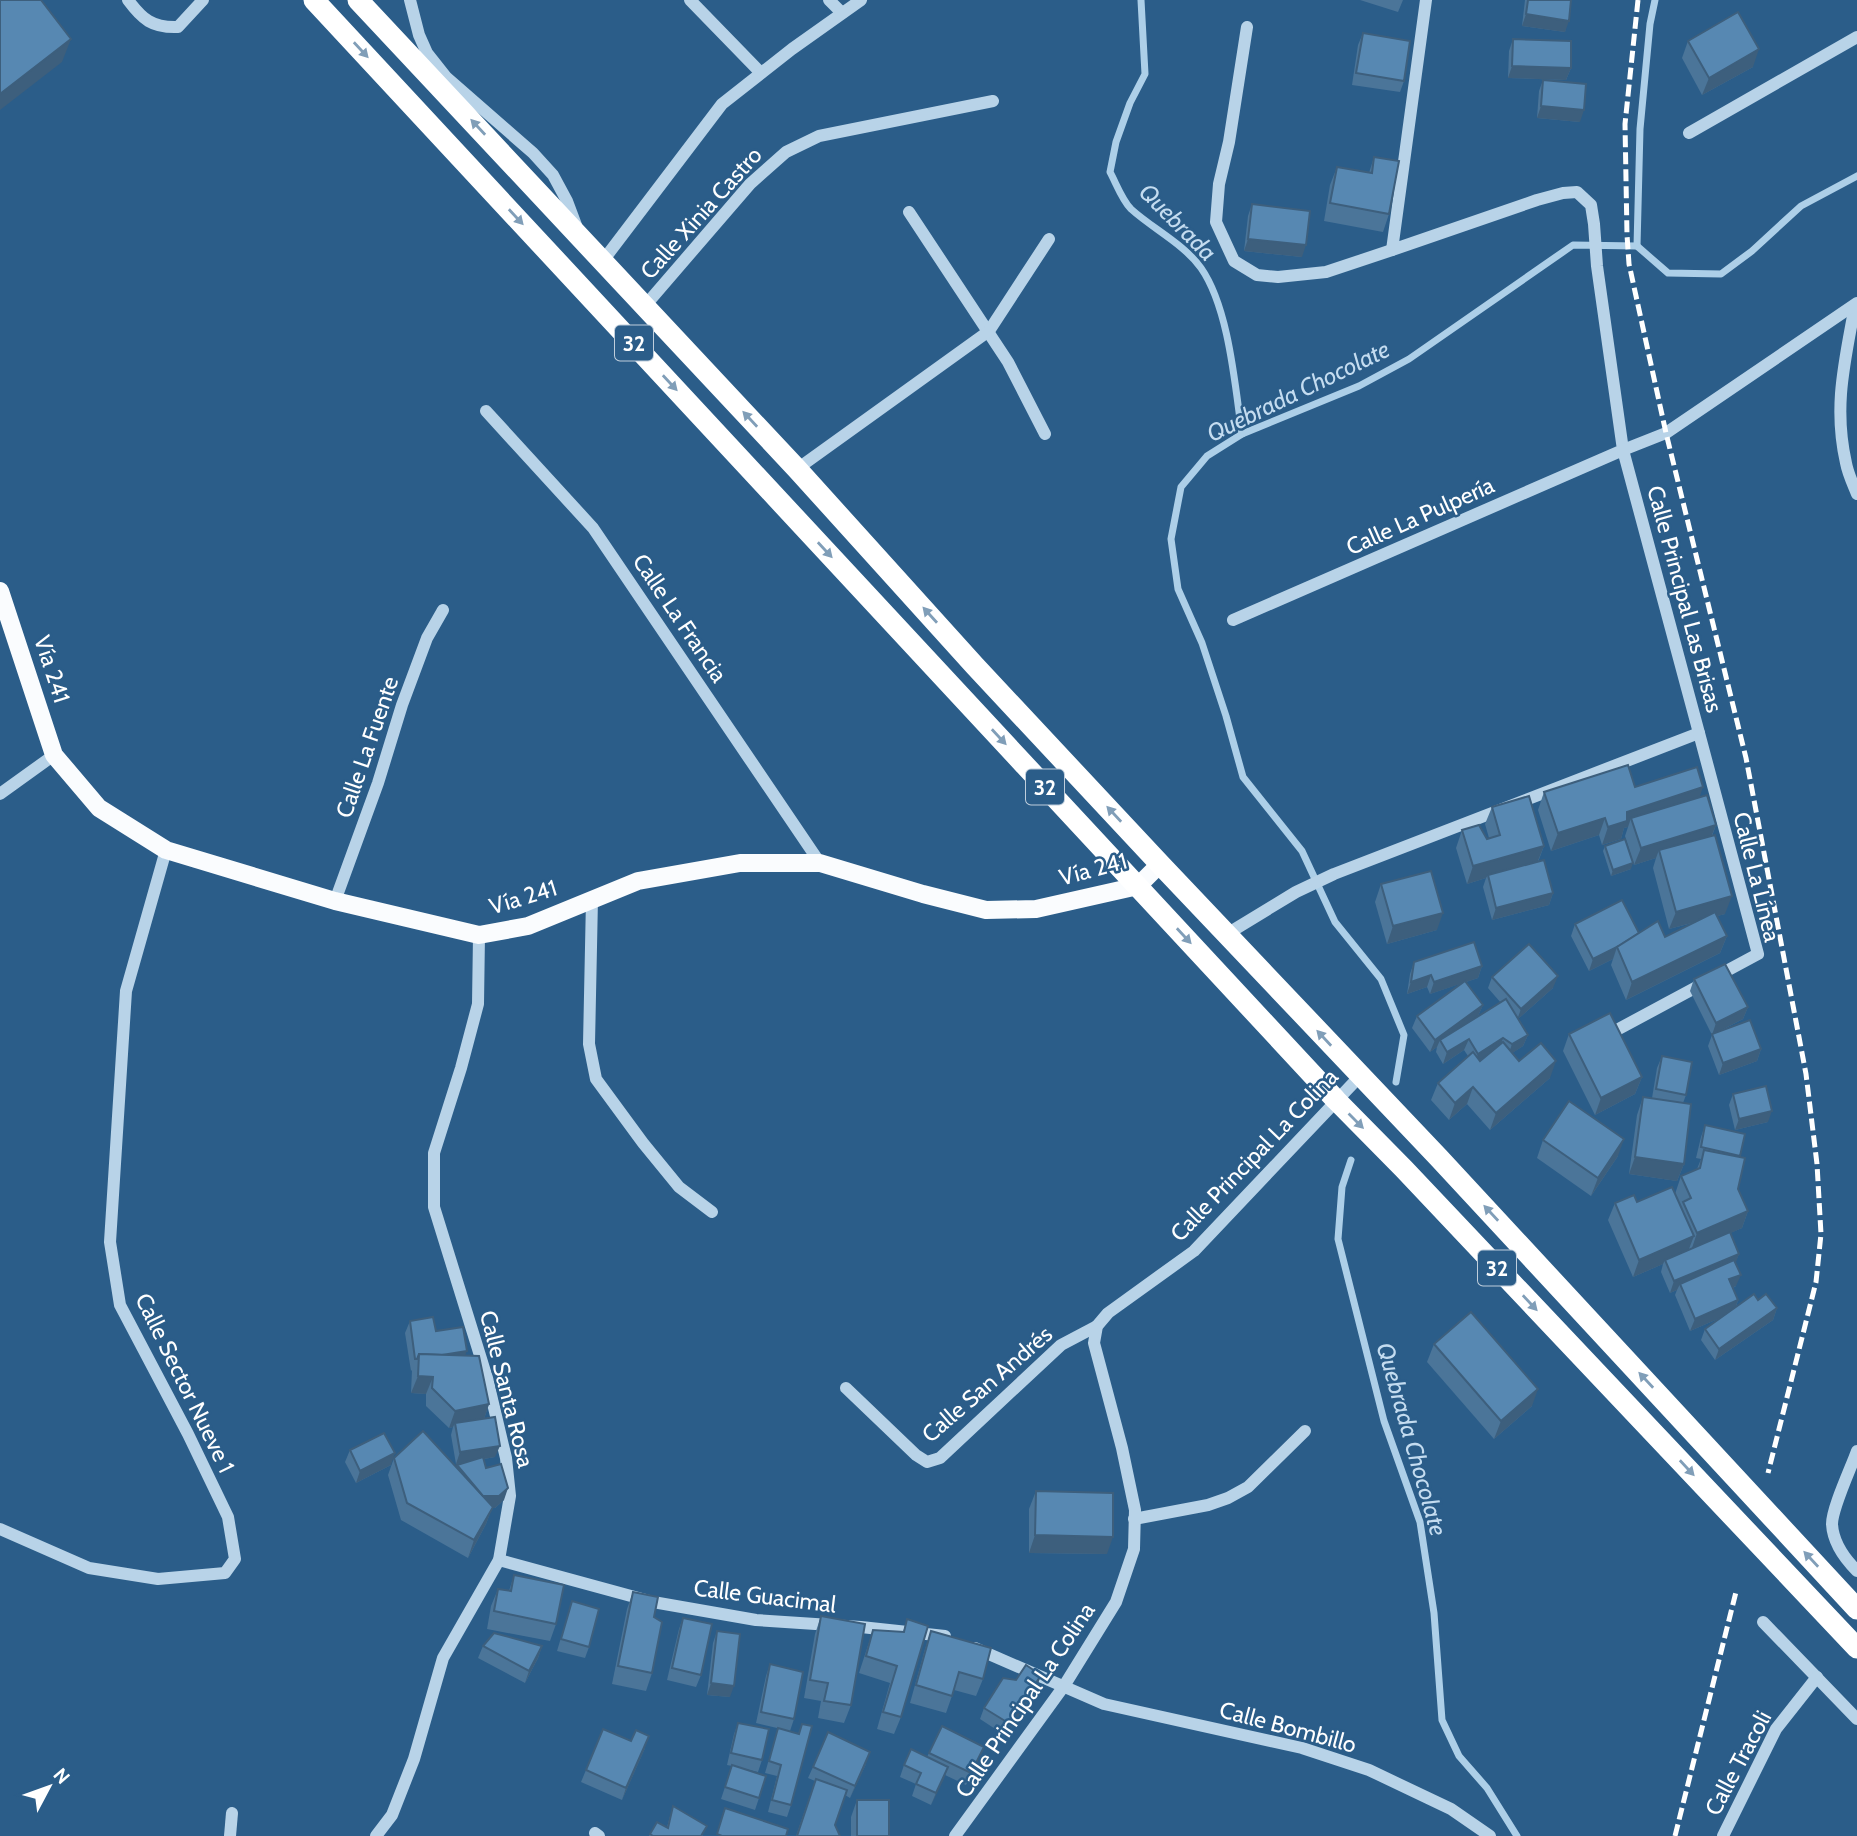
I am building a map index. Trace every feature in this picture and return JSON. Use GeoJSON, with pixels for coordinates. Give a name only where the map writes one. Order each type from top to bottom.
{"type":"FeatureCollection","features":[{"type":"Feature","properties":{"kind":"highway","name":"32"},"geometry":{"type":"LineString","coordinates":[[314,0],[1336,1100],[1857,1648]]}},
{"type":"Feature","properties":{"kind":"highway","name":"32"},"geometry":{"type":"LineString","coordinates":[[358,0],[797,469],[975,666],[1477,1199],[1857,1609]]}},
{"type":"Feature","properties":{"kind":"main road","name":"Vía 241"},"geometry":{"type":"LineString","coordinates":[[0,591],[54,755],[99,808],[166,850],[335,901],[479,935],[528,926],[638,881],[740,863],[820,863],[923,894],[986,909],[1036,909],[1138,886],[1160,864]]}},
{"type":"Feature","properties":{"kind":"street"},"geometry":{"type":"LineString","coordinates":[[128,0],[141,17],[155,24],[178,27],[203,0]]}},
{"type":"Feature","properties":{"kind":"street"},"geometry":{"type":"LineString","coordinates":[[410,0],[419,35],[427,53],[446,77],[533,153],[553,175],[567,201],[581,238]]}},
{"type":"Feature","properties":{"kind":"street"},"geometry":{"type":"LineString","coordinates":[[690,0],[761,73]]}},
{"type":"Feature","properties":{"kind":"street"},"geometry":{"type":"LineString","coordinates":[[829,0],[842,13]]}},
{"type":"Feature","properties":{"kind":"street"},"geometry":{"type":"LineString","coordinates":[[602,262],[722,104],[861,0]]}},
{"type":"Feature","properties":{"kind":"street"},"geometry":{"type":"LineString","coordinates":[[1247,27],[1229,142],[1219,184],[1216,222],[1234,261],[1257,275],[1278,277],[1326,272],[1392,250],[1426,0]]}},
{"type":"Feature","properties":{"kind":"street"},"geometry":{"type":"LineString","coordinates":[[1689,133],[1857,37]]}},
{"type":"Feature","properties":{"kind":"street","name":"Calle Xinia Castro"},"geometry":{"type":"LineString","coordinates":[[645,307],[750,184],[786,152],[819,136],[992,101]]}},
{"type":"Feature","properties":{"kind":"street","name":"Calle Principal Las Brisas"},"geometry":{"type":"LineString","coordinates":[[1227,934],[1296,892],[1334,874],[1699,733],[1623,450],[1591,205],[1577,192],[1563,193],[1392,250]]}},
{"type":"Feature","properties":{"kind":"street"},"geometry":{"type":"LineString","coordinates":[[909,212],[1008,362],[1045,434]]}},
{"type":"Feature","properties":{"kind":"street"},"geometry":{"type":"LineString","coordinates":[[797,469],[989,331],[1049,239]]}},
{"type":"Feature","properties":{"kind":"street"},"geometry":{"type":"LineString","coordinates":[[1623,450],[1666,433],[1856,304]]}},
{"type":"Feature","properties":{"kind":"street"},"geometry":{"type":"LineString","coordinates":[[1856,304],[1840,384],[1840,425],[1846,466],[1857,494]]}},
{"type":"Feature","properties":{"kind":"street","name":"Calle La Francia"},"geometry":{"type":"LineString","coordinates":[[486,411],[593,528],[820,863]]}},
{"type":"Feature","properties":{"kind":"street","name":"Calle La Pulpería"},"geometry":{"type":"LineString","coordinates":[[1234,620],[1623,450]]}},
{"type":"Feature","properties":{"kind":"street","name":"Calle La Fuente"},"geometry":{"type":"LineString","coordinates":[[335,901],[402,705],[427,638],[443,610]]}},
{"type":"Feature","properties":{"kind":"street","name":"Calle La Línea"},"geometry":{"type":"LineString","coordinates":[[1612,1032],[1758,954],[1699,733]]}},
{"type":"Feature","properties":{"kind":"street"},"geometry":{"type":"LineString","coordinates":[[0,794],[54,755]]}},
{"type":"Feature","properties":{"kind":"street","name":"Calle Sector Nueve 1"},"geometry":{"type":"LineString","coordinates":[[0,1529],[89,1568],[158,1579],[225,1573],[235,1559],[228,1517],[120,1305],[110,1242],[126,991],[166,850]]}},
{"type":"Feature","properties":{"kind":"street"},"geometry":{"type":"LineString","coordinates":[[592,900],[589,1044],[596,1079],[643,1143],[680,1187],[712,1212]]}},
{"type":"Feature","properties":{"kind":"street","name":"Calle Santa Rosa"},"geometry":{"type":"LineString","coordinates":[[376,1836],[392,1815],[414,1759],[443,1658],[499,1560],[510,1496],[506,1458],[487,1378],[434,1207],[434,1153],[478,1004],[479,935]]}},
{"type":"Feature","properties":{"kind":"street","name":"Calle Principal La Colina"},"geometry":{"type":"LineString","coordinates":[[955,1836],[1064,1686],[1116,1602],[1134,1549],[1135,1510],[1122,1448],[1094,1343],[1097,1326],[1115,1307],[1194,1251],[1360,1076]]}},
{"type":"Feature","properties":{"kind":"street","name":"Calle San Andrés"},"geometry":{"type":"LineString","coordinates":[[846,1388],[916,1455],[927,1462],[940,1458],[1061,1345],[1097,1326]]}},
{"type":"Feature","properties":{"kind":"street"},"geometry":{"type":"LineString","coordinates":[[1134,1519],[1208,1505],[1228,1498],[1248,1487],[1305,1431]]}},
{"type":"Feature","properties":{"kind":"street"},"geometry":{"type":"LineString","coordinates":[[1857,1451],[1832,1523],[1843,1557],[1857,1571]]}},
{"type":"Feature","properties":{"kind":"street","name":"Calle Guacimal"},"geometry":{"type":"LineString","coordinates":[[499,1560],[653,1602],[756,1620],[949,1636],[1064,1686]]}},
{"type":"Feature","properties":{"kind":"street"},"geometry":{"type":"LineString","coordinates":[[1763,1622],[1857,1719]]}},
{"type":"Feature","properties":{"kind":"street","name":"Calle Tracoli"},"geometry":{"type":"LineString","coordinates":[[1723,1836],[1776,1729],[1817,1677]]}},
{"type":"Feature","properties":{"kind":"street","name":"Calle Bombillo"},"geometry":{"type":"LineString","coordinates":[[1064,1686],[1104,1704],[1302,1748],[1369,1770],[1451,1809],[1490,1836]]}},
{"type":"Feature","properties":{"kind":"street"},"geometry":{"type":"LineString","coordinates":[[230,1836],[232,1813]]}},
{"type":"Feature","properties":{"kind":"building"},"geometry":{"type":"Polygon","coordinates":[[[0,0],[41,0],[71,39],[0,94],[0,0]]]}},
{"type":"Feature","properties":{"kind":"building"},"geometry":{"type":"Polygon","coordinates":[[[1528,0],[1571,0],[1569,21],[1526,14],[1528,0]]]}},
{"type":"Feature","properties":{"kind":"building"},"geometry":{"type":"Polygon","coordinates":[[[1738,12],[1759,49],[1709,78],[1688,41],[1738,12]]]}},
{"type":"Feature","properties":{"kind":"building"},"geometry":{"type":"Polygon","coordinates":[[[1363,33],[1410,41],[1404,81],[1356,73],[1363,33]]]}},
{"type":"Feature","properties":{"kind":"building"},"geometry":{"type":"Polygon","coordinates":[[[1513,39],[1571,41],[1571,68],[1512,66],[1513,39]]]}},
{"type":"Feature","properties":{"kind":"building"},"geometry":{"type":"Polygon","coordinates":[[[1543,80],[1586,84],[1584,110],[1541,106],[1543,80]]]}},
{"type":"Feature","properties":{"kind":"building"},"geometry":{"type":"Polygon","coordinates":[[[1374,157],[1399,161],[1389,214],[1330,203],[1337,167],[1372,173],[1374,157]]]}},
{"type":"Feature","properties":{"kind":"building"},"geometry":{"type":"Polygon","coordinates":[[[1252,204],[1310,211],[1306,245],[1248,239],[1252,204]]]}},
{"type":"Feature","properties":{"kind":"building"},"geometry":{"type":"Polygon","coordinates":[[[1628,765],[1635,787],[1697,767],[1703,787],[1627,812],[1627,821],[1608,827],[1605,818],[1558,833],[1544,792],[1628,765]]]}},
{"type":"Feature","properties":{"kind":"building"},"geometry":{"type":"Polygon","coordinates":[[[1707,795],[1716,825],[1641,848],[1631,818],[1707,795]]]}},
{"type":"Feature","properties":{"kind":"building"},"geometry":{"type":"Polygon","coordinates":[[[1529,796],[1544,846],[1473,866],[1462,830],[1479,825],[1487,839],[1500,835],[1492,807],[1529,796]]]}},
{"type":"Feature","properties":{"kind":"building"},"geometry":{"type":"Polygon","coordinates":[[[1715,835],[1732,896],[1676,912],[1659,850],[1715,835]]]}},
{"type":"Feature","properties":{"kind":"building"},"geometry":{"type":"Polygon","coordinates":[[[1625,839],[1633,863],[1613,870],[1605,846],[1625,839]]]}},
{"type":"Feature","properties":{"kind":"building"},"geometry":{"type":"Polygon","coordinates":[[[1544,860],[1553,893],[1496,908],[1488,875],[1544,860]]]}},
{"type":"Feature","properties":{"kind":"building"},"geometry":{"type":"Polygon","coordinates":[[[1431,871],[1443,913],[1393,926],[1381,884],[1431,871]]]}},
{"type":"Feature","properties":{"kind":"building"},"geometry":{"type":"Polygon","coordinates":[[[1622,900],[1639,933],[1593,959],[1575,924],[1622,900]]]}},
{"type":"Feature","properties":{"kind":"building"},"geometry":{"type":"Polygon","coordinates":[[[1715,912],[1727,936],[1632,982],[1617,947],[1658,921],[1665,937],[1715,912]]]}},
{"type":"Feature","properties":{"kind":"building"},"geometry":{"type":"Polygon","coordinates":[[[1474,942],[1482,966],[1434,982],[1431,975],[1411,982],[1414,962],[1474,942]]]}},
{"type":"Feature","properties":{"kind":"building"},"geometry":{"type":"Polygon","coordinates":[[[1529,944],[1558,976],[1521,1009],[1492,977],[1529,944]]]}},
{"type":"Feature","properties":{"kind":"building"},"geometry":{"type":"Polygon","coordinates":[[[1725,964],[1748,1007],[1716,1023],[1694,979],[1725,964]]]}},
{"type":"Feature","properties":{"kind":"building"},"geometry":{"type":"Polygon","coordinates":[[[1465,981],[1483,1005],[1435,1040],[1417,1016],[1465,981]]]}},
{"type":"Feature","properties":{"kind":"building"},"geometry":{"type":"Polygon","coordinates":[[[1506,999],[1528,1035],[1512,1044],[1503,1038],[1478,1054],[1469,1039],[1447,1052],[1440,1040],[1506,999]]]}},
{"type":"Feature","properties":{"kind":"building"},"geometry":{"type":"Polygon","coordinates":[[[1610,1013],[1642,1077],[1601,1098],[1569,1034],[1610,1013]]]}},
{"type":"Feature","properties":{"kind":"building"},"geometry":{"type":"Polygon","coordinates":[[[1750,1020],[1761,1049],[1723,1063],[1712,1034],[1750,1020]]]}},
{"type":"Feature","properties":{"kind":"building"},"geometry":{"type":"Polygon","coordinates":[[[1503,1042],[1519,1061],[1541,1043],[1556,1061],[1496,1113],[1473,1087],[1455,1103],[1438,1083],[1473,1052],[1480,1061],[1503,1042]]]}},
{"type":"Feature","properties":{"kind":"building"},"geometry":{"type":"Polygon","coordinates":[[[1662,1056],[1692,1062],[1686,1095],[1656,1089],[1662,1056]]]}},
{"type":"Feature","properties":{"kind":"building"},"geometry":{"type":"Polygon","coordinates":[[[1766,1086],[1772,1111],[1739,1119],[1733,1094],[1766,1086]]]}},
{"type":"Feature","properties":{"kind":"building"},"geometry":{"type":"Polygon","coordinates":[[[1643,1097],[1691,1104],[1684,1164],[1635,1157],[1643,1097]]]}},
{"type":"Feature","properties":{"kind":"building"},"geometry":{"type":"Polygon","coordinates":[[[1569,1101],[1624,1139],[1598,1178],[1543,1140],[1569,1101]]]}},
{"type":"Feature","properties":{"kind":"building"},"geometry":{"type":"Polygon","coordinates":[[[1705,1125],[1745,1134],[1740,1156],[1701,1147],[1705,1125]]]}},
{"type":"Feature","properties":{"kind":"building"},"geometry":{"type":"Polygon","coordinates":[[[1704,1150],[1745,1158],[1738,1189],[1748,1211],[1697,1233],[1683,1202],[1691,1198],[1681,1176],[1700,1168],[1704,1150]]]}},
{"type":"Feature","properties":{"kind":"building"},"geometry":{"type":"Polygon","coordinates":[[[1672,1187],[1694,1236],[1639,1260],[1615,1203],[1634,1195],[1637,1202],[1672,1187]]]}},
{"type":"Feature","properties":{"kind":"building"},"geometry":{"type":"Polygon","coordinates":[[[1730,1232],[1739,1254],[1674,1281],[1665,1260],[1730,1232]]]}},
{"type":"Feature","properties":{"kind":"building"},"geometry":{"type":"Polygon","coordinates":[[[1734,1260],[1741,1275],[1729,1279],[1738,1300],[1695,1319],[1680,1284],[1734,1260]]]}},
{"type":"Feature","properties":{"kind":"building"},"geometry":{"type":"Polygon","coordinates":[[[1754,1294],[1758,1300],[1766,1294],[1777,1308],[1719,1349],[1705,1329],[1754,1294]]]}},
{"type":"Feature","properties":{"kind":"building"},"geometry":{"type":"Polygon","coordinates":[[[1471,1312],[1538,1389],[1501,1421],[1434,1344],[1471,1312]]]}},
{"type":"Feature","properties":{"kind":"building"},"geometry":{"type":"Polygon","coordinates":[[[433,1317],[436,1331],[463,1327],[467,1351],[442,1355],[419,1354],[415,1359],[410,1321],[433,1317]]]}},
{"type":"Feature","properties":{"kind":"building"},"geometry":{"type":"Polygon","coordinates":[[[419,1354],[479,1356],[489,1404],[455,1411],[432,1388],[433,1377],[418,1376],[419,1354]]]}},
{"type":"Feature","properties":{"kind":"building"},"geometry":{"type":"Polygon","coordinates":[[[495,1417],[500,1446],[460,1452],[455,1423],[495,1417]]]}},
{"type":"Feature","properties":{"kind":"building"},"geometry":{"type":"Polygon","coordinates":[[[423,1431],[493,1507],[474,1540],[407,1503],[394,1458],[423,1431]]]}},
{"type":"Feature","properties":{"kind":"building"},"geometry":{"type":"Polygon","coordinates":[[[384,1433],[395,1453],[360,1471],[350,1450],[384,1433]]]}},
{"type":"Feature","properties":{"kind":"building"},"geometry":{"type":"Polygon","coordinates":[[[483,1457],[486,1468],[501,1464],[508,1488],[499,1496],[483,1496],[457,1465],[483,1457]]]}},
{"type":"Feature","properties":{"kind":"building"},"geometry":{"type":"Polygon","coordinates":[[[1036,1491],[1113,1493],[1113,1537],[1035,1535],[1036,1491]]]}},
{"type":"Feature","properties":{"kind":"building"},"geometry":{"type":"Polygon","coordinates":[[[514,1575],[564,1585],[556,1624],[494,1611],[498,1589],[511,1591],[514,1575]]]}},
{"type":"Feature","properties":{"kind":"building"},"geometry":{"type":"Polygon","coordinates":[[[633,1592],[658,1597],[654,1617],[662,1622],[652,1673],[618,1666],[633,1592]]]}},
{"type":"Feature","properties":{"kind":"building"},"geometry":{"type":"Polygon","coordinates":[[[572,1601],[599,1609],[589,1647],[561,1639],[572,1601]]]}},
{"type":"Feature","properties":{"kind":"building"},"geometry":{"type":"Polygon","coordinates":[[[821,1616],[865,1624],[851,1705],[824,1701],[828,1683],[810,1680],[821,1616]]]}},
{"type":"Feature","properties":{"kind":"building"},"geometry":{"type":"Polygon","coordinates":[[[683,1618],[712,1624],[701,1675],[672,1668],[683,1618]]]}},
{"type":"Feature","properties":{"kind":"building"},"geometry":{"type":"Polygon","coordinates":[[[907,1619],[928,1626],[901,1717],[883,1712],[897,1666],[866,1656],[873,1630],[904,1632],[907,1619]]]}},
{"type":"Feature","properties":{"kind":"building"},"geometry":{"type":"Polygon","coordinates":[[[717,1631],[740,1634],[734,1686],[711,1683],[717,1631]]]}},
{"type":"Feature","properties":{"kind":"building"},"geometry":{"type":"Polygon","coordinates":[[[931,1631],[991,1648],[983,1679],[959,1672],[952,1696],[916,1685],[931,1631]]]}},
{"type":"Feature","properties":{"kind":"building"},"geometry":{"type":"Polygon","coordinates":[[[494,1633],[542,1646],[529,1671],[483,1646],[494,1633]]]}},
{"type":"Feature","properties":{"kind":"building"},"geometry":{"type":"Polygon","coordinates":[[[770,1664],[803,1672],[794,1719],[761,1712],[770,1664]]]}},
{"type":"Feature","properties":{"kind":"building"},"geometry":{"type":"Polygon","coordinates":[[[1026,1665],[1041,1675],[1010,1724],[984,1708],[1003,1678],[1016,1680],[1026,1665]]]}},
{"type":"Feature","properties":{"kind":"building"},"geometry":{"type":"Polygon","coordinates":[[[738,1723],[769,1729],[762,1760],[731,1753],[738,1723]]]}},
{"type":"Feature","properties":{"kind":"building"},"geometry":{"type":"Polygon","coordinates":[[[802,1724],[812,1726],[791,1805],[772,1800],[781,1765],[769,1761],[778,1728],[799,1734],[802,1724]]]}},
{"type":"Feature","properties":{"kind":"building"},"geometry":{"type":"Polygon","coordinates":[[[942,1726],[984,1747],[971,1773],[929,1753],[942,1726]]]}},
{"type":"Feature","properties":{"kind":"building"},"geometry":{"type":"Polygon","coordinates":[[[603,1729],[631,1741],[636,1730],[649,1736],[626,1788],[586,1770],[603,1729]]]}},
{"type":"Feature","properties":{"kind":"building"},"geometry":{"type":"Polygon","coordinates":[[[828,1732],[870,1752],[855,1786],[813,1767],[828,1732]]]}},
{"type":"Feature","properties":{"kind":"building"},"geometry":{"type":"Polygon","coordinates":[[[911,1749],[948,1767],[936,1793],[916,1784],[921,1773],[904,1765],[911,1749]]]}},
{"type":"Feature","properties":{"kind":"building"},"geometry":{"type":"Polygon","coordinates":[[[732,1765],[766,1776],[759,1798],[725,1787],[732,1765]]]}},
{"type":"Feature","properties":{"kind":"building"},"geometry":{"type":"Polygon","coordinates":[[[816,1779],[847,1790],[835,1825],[840,1836],[797,1836],[816,1779]]]}},
{"type":"Feature","properties":{"kind":"building"},"geometry":{"type":"Polygon","coordinates":[[[857,1800],[889,1800],[889,1836],[857,1836],[857,1800]]]}},
{"type":"Feature","properties":{"kind":"building"},"geometry":{"type":"Polygon","coordinates":[[[673,1806],[707,1826],[701,1836],[650,1834],[657,1822],[668,1828],[673,1806]]]}},
{"type":"Feature","properties":{"kind":"building"},"geometry":{"type":"Polygon","coordinates":[[[725,1808],[788,1829],[786,1836],[717,1834],[725,1808]]]}},
{"type":"Feature","properties":{"kind":"waterway","name":"Quebrada"},"geometry":{"type":"LineString","coordinates":[[1141,0],[1145,74],[1130,103],[1116,142],[1110,172],[1131,209],[1186,251],[1211,285],[1229,348],[1242,434]]}},
{"type":"Feature","properties":{"kind":"waterway"},"geometry":{"type":"LineString","coordinates":[[1637,246],[1640,129],[1650,24],[1655,0]]}},
{"type":"Feature","properties":{"kind":"waterway","name":"Quebrada Chocolate"},"geometry":{"type":"LineString","coordinates":[[1396,1082],[1404,1035],[1381,979],[1335,922],[1302,851],[1243,777],[1202,643],[1178,589],[1171,539],[1181,487],[1207,456],[1242,434],[1359,386],[1409,359],[1573,245],[1637,246],[1668,273],[1721,274],[1752,251],[1801,206],[1857,176]]}},
{"type":"Feature","properties":{"kind":"waterway","name":"Quebrada Chocolate"},"geometry":{"type":"LineString","coordinates":[[1351,1160],[1342,1187],[1338,1239],[1384,1421],[1420,1522],[1434,1613],[1442,1720],[1459,1756],[1487,1788],[1517,1836]]}},
{"type":"Feature","properties":{"kind":"railway"},"geometry":{"type":"LineString","coordinates":[[1638,0],[1625,124],[1629,264],[1666,433],[1746,758],[1806,1074],[1817,1164],[1821,1234],[1816,1282],[1768,1473]]}},
{"type":"Feature","properties":{"kind":"railway"},"geometry":{"type":"LineString","coordinates":[[1675,1836],[1736,1592]]}}]}
